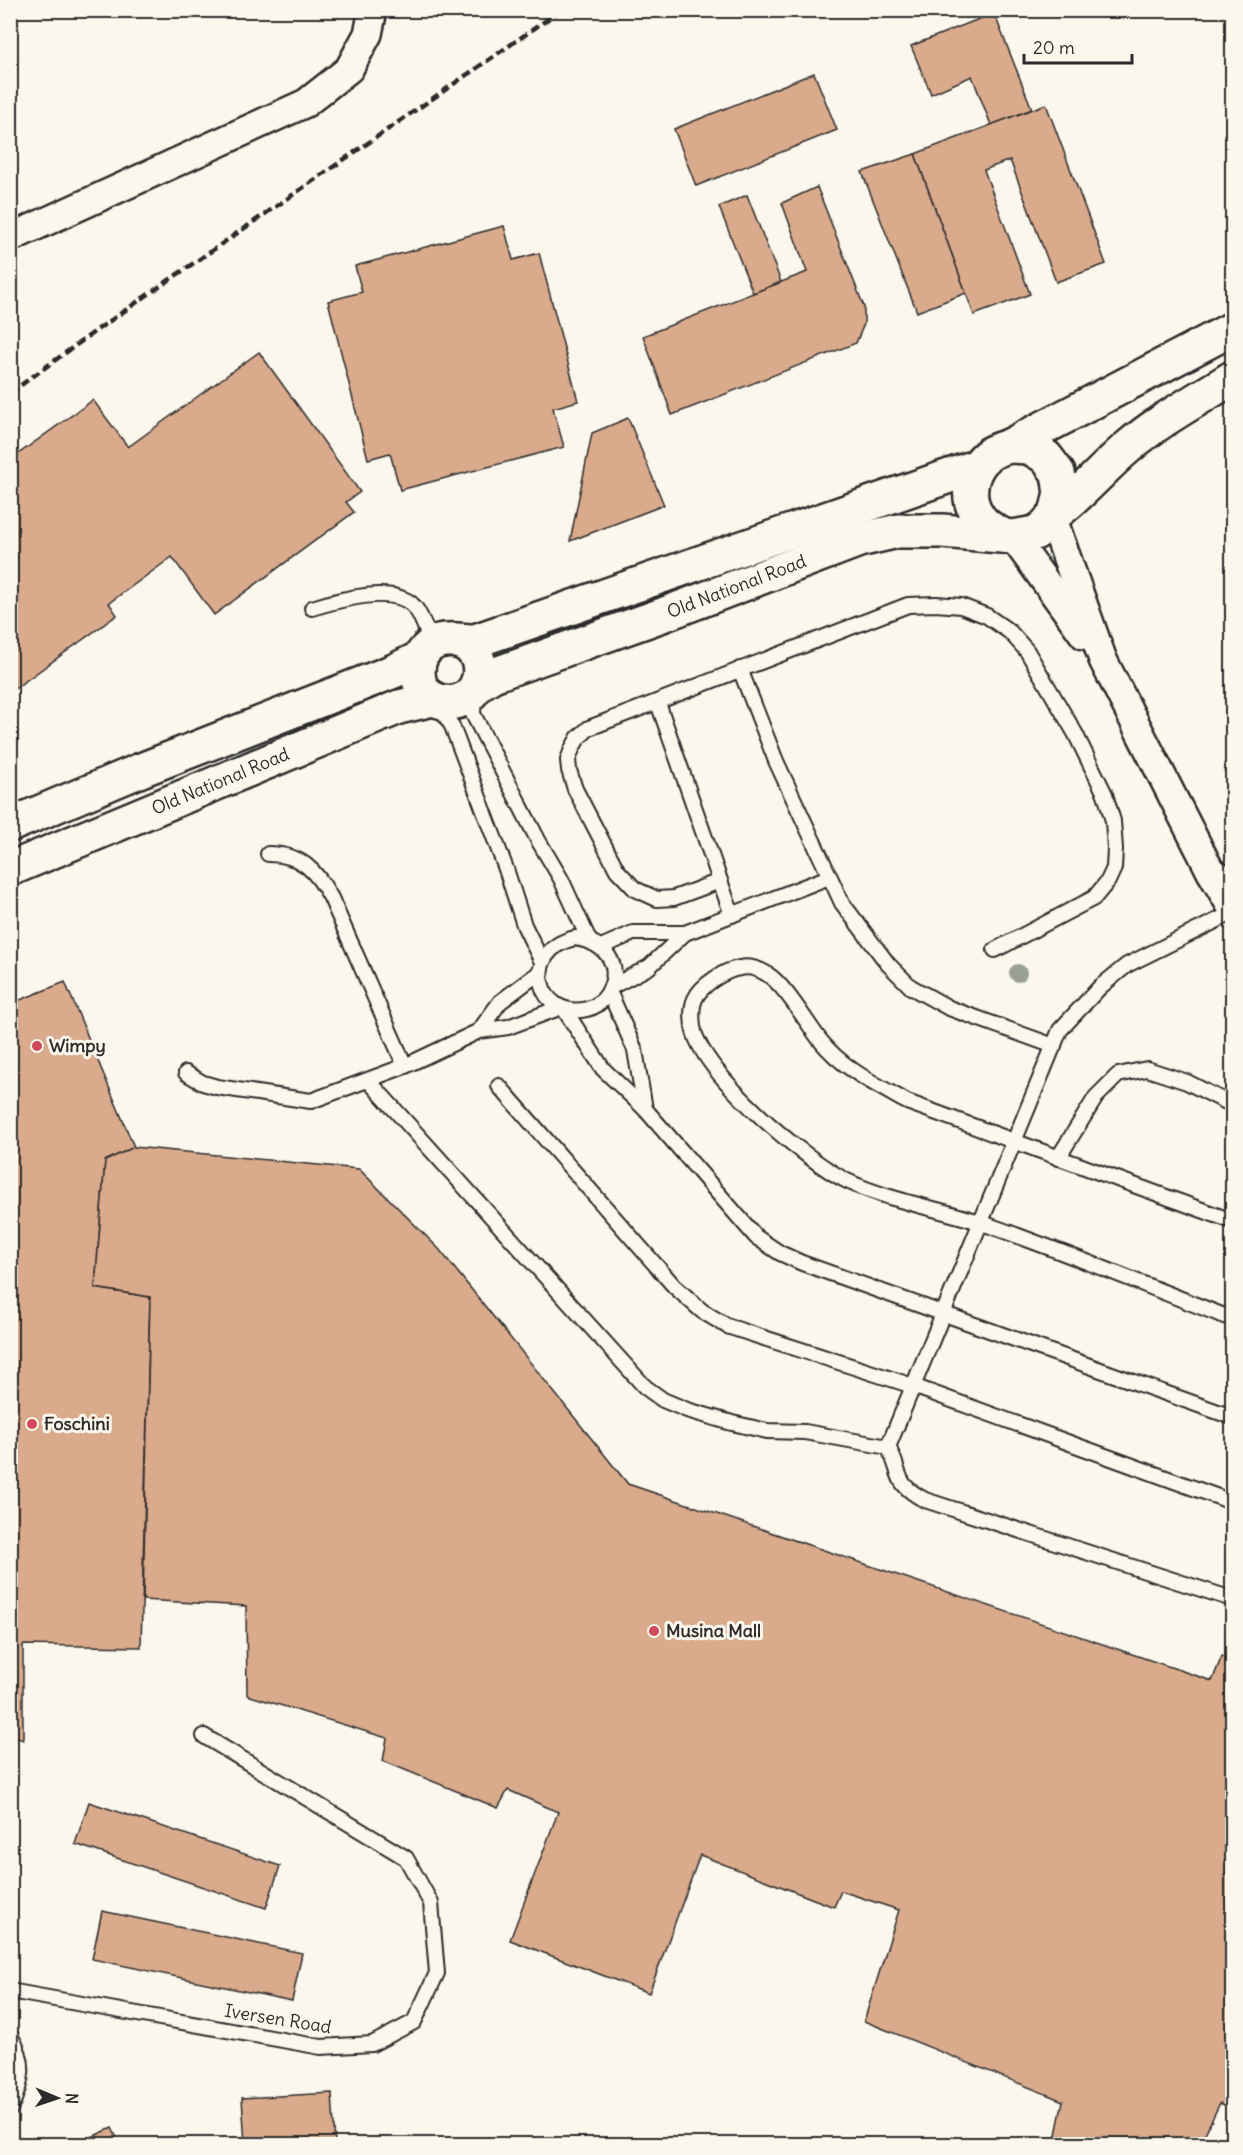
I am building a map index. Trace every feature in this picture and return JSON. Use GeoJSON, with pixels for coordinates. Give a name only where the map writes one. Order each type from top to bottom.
{"type":"FeatureCollection","features":[{"type":"Feature","properties":{"kind":"main road","name":"Old National Road"},"geometry":{"type":"LineString","coordinates":[[10,825],[141,770],[394,671],[436,648],[475,641],[978,466],[991,453],[1009,446],[1233,329]]}},
{"type":"Feature","properties":{"kind":"main road","name":"Old National Road"},"geometry":{"type":"LineString","coordinates":[[10,869],[399,706],[434,699],[447,703],[459,701],[470,695],[476,687],[493,675],[665,614],[859,540],[898,531],[942,531],[1008,536],[1035,533],[1075,499],[1127,447],[1155,425],[1233,378]]}},
{"type":"Feature","properties":{"kind":"main road"},"geometry":{"type":"LineString","coordinates":[[1009,446],[1029,447],[1046,457],[1058,473],[1061,494],[1054,516]]}},
{"type":"Feature","properties":{"kind":"main road"},"geometry":{"type":"LineString","coordinates":[[978,466],[971,482],[971,499],[977,515],[989,528],[1008,536]]}},
{"type":"Feature","properties":{"kind":"main road"},"geometry":{"type":"LineString","coordinates":[[434,699],[419,682],[417,670],[436,648],[462,642],[472,650],[478,661],[480,673],[476,687]]}},
{"type":"Feature","properties":{"kind":"street"},"geometry":{"type":"LineString","coordinates":[[10,238],[306,103],[349,69],[368,34],[373,10]]}},
{"type":"Feature","properties":{"kind":"street"},"geometry":{"type":"LineString","coordinates":[[1054,516],[1103,660]]}},
{"type":"Feature","properties":{"kind":"street"},"geometry":{"type":"LineString","coordinates":[[1008,536],[1103,660],[1222,877],[1233,908]]}},
{"type":"Feature","properties":{"kind":"lane"},"geometry":{"type":"LineString","coordinates":[[312,608],[341,599],[384,596],[402,598],[416,609],[436,648]]}},
{"type":"Feature","properties":{"kind":"lane"},"geometry":{"type":"LineString","coordinates":[[720,881],[674,897],[657,899],[635,890],[617,870],[575,789],[569,771],[568,760],[572,749],[584,731],[908,605],[961,606],[987,616],[1010,632],[1027,651],[1075,733],[1105,794],[1113,821],[1114,868],[1094,898],[995,950]]}},
{"type":"Feature","properties":{"kind":"lane"},"geometry":{"type":"LineString","coordinates":[[740,669],[776,761],[830,877],[848,912],[888,964],[911,987],[949,1008],[1054,1046]]}},
{"type":"Feature","properties":{"kind":"lane"},"geometry":{"type":"LineString","coordinates":[[186,1073],[203,1083],[217,1087],[311,1101],[405,1066],[478,1031],[508,1027],[562,1009],[579,1011],[593,1008],[604,999],[610,989],[614,972],[610,959],[595,943],[538,840],[473,714],[476,687]]}},
{"type":"Feature","properties":{"kind":"lane"},"geometry":{"type":"LineString","coordinates":[[434,699],[452,726],[541,967],[544,990],[562,1009],[603,1069],[645,1108],[756,1237],[780,1253],[802,1263],[1233,1417]]}},
{"type":"Feature","properties":{"kind":"lane"},"geometry":{"type":"LineString","coordinates":[[658,703],[732,915]]}},
{"type":"Feature","properties":{"kind":"lane"},"geometry":{"type":"LineString","coordinates":[[268,854],[281,854],[294,858],[317,874],[332,898],[405,1066]]}},
{"type":"Feature","properties":{"kind":"lane"},"geometry":{"type":"LineString","coordinates":[[478,1031],[500,1002],[541,967],[550,950],[561,941],[575,938],[595,943],[633,933],[685,933],[830,877]]}},
{"type":"Feature","properties":{"kind":"lane"},"geometry":{"type":"LineString","coordinates":[[1233,913],[1128,965],[1100,987],[1060,1030],[888,1447],[897,1473],[908,1491],[925,1500],[1233,1599]]}},
{"type":"Feature","properties":{"kind":"lane"},"geometry":{"type":"LineString","coordinates":[[610,989],[649,967],[685,933]]}},
{"type":"Feature","properties":{"kind":"lane"},"geometry":{"type":"LineString","coordinates":[[1233,1221],[907,1102],[866,1080],[840,1062],[770,976],[757,969],[739,968],[725,974],[704,987],[695,999],[691,1016],[694,1032],[716,1071],[741,1098],[813,1159],[846,1180],[885,1195],[981,1222],[1233,1318]]}},
{"type":"Feature","properties":{"kind":"lane"},"geometry":{"type":"LineString","coordinates":[[610,989],[635,1050],[645,1108]]}},
{"type":"Feature","properties":{"kind":"lane"},"geometry":{"type":"LineString","coordinates":[[1058,1158],[1096,1097],[1118,1075],[1147,1069],[1187,1082],[1233,1105]]}},
{"type":"Feature","properties":{"kind":"lane"},"geometry":{"type":"LineString","coordinates":[[369,1081],[645,1387],[663,1400],[687,1410],[767,1431],[805,1432],[888,1447]]}},
{"type":"Feature","properties":{"kind":"lane"},"geometry":{"type":"LineString","coordinates":[[499,1086],[674,1286],[702,1311],[727,1326],[913,1386],[1233,1502]]}},
{"type":"Feature","properties":{"kind":"lane","name":"Iversen Road"},"geometry":{"type":"LineString","coordinates":[[10,1991],[321,2047],[372,2044],[414,2022],[437,1974],[431,1903],[406,1858],[204,1736]]}},
{"type":"Feature","properties":{"kind":"lane"},"geometry":{"type":"LineString","coordinates":[[10,2035],[20,2050],[21,2083],[10,2109]]}},
{"type":"Feature","properties":{"kind":"building"},"geometry":{"type":"Polygon","coordinates":[[[994,13],[1032,109],[991,125],[972,76],[931,94],[911,46],[994,13]]]}},
{"type":"Feature","properties":{"kind":"building"},"geometry":{"type":"Polygon","coordinates":[[[814,73],[837,130],[696,186],[674,129],[814,73]]]}},
{"type":"Feature","properties":{"kind":"building"},"geometry":{"type":"Polygon","coordinates":[[[1046,104],[1106,264],[1056,282],[1010,160],[984,170],[1030,294],[974,315],[915,154],[1046,104]]]}},
{"type":"Feature","properties":{"kind":"building"},"geometry":{"type":"Polygon","coordinates":[[[915,154],[966,293],[917,312],[862,172],[915,154]]]}},
{"type":"Feature","properties":{"kind":"building"},"geometry":{"type":"Polygon","coordinates":[[[817,187],[864,307],[864,324],[856,343],[672,415],[643,336],[807,272],[782,203],[817,187]]]}},
{"type":"Feature","properties":{"kind":"building"},"geometry":{"type":"Polygon","coordinates":[[[747,195],[781,282],[753,293],[719,207],[747,195]]]}},
{"type":"Feature","properties":{"kind":"building"},"geometry":{"type":"Polygon","coordinates":[[[504,226],[513,260],[539,253],[578,401],[553,408],[564,447],[400,490],[390,453],[368,459],[328,301],[362,292],[355,266],[504,226]]]}},
{"type":"Feature","properties":{"kind":"building"},"geometry":{"type":"Polygon","coordinates":[[[259,352],[360,492],[346,502],[354,512],[214,615],[172,557],[109,603],[117,615],[10,692],[10,460],[93,400],[128,447],[259,352]]]}},
{"type":"Feature","properties":{"kind":"building"},"geometry":{"type":"Polygon","coordinates":[[[628,418],[664,505],[570,541],[592,433],[628,418]]]}},
{"type":"Feature","properties":{"kind":"building"},"geometry":{"type":"Polygon","coordinates":[[[65,982],[134,1147],[105,1161],[95,1288],[150,1297],[141,1647],[23,1645],[23,1740],[10,1735],[10,1004],[65,982]]]}},
{"type":"Feature","properties":{"kind":"building","name":"Musina Mall"},"geometry":{"type":"Polygon","coordinates":[[[134,1147],[359,1169],[439,1249],[628,1484],[1212,1681],[1222,1656],[1232,1660],[1232,2109],[1220,2103],[1200,2144],[1054,2144],[1063,2101],[864,2021],[899,1910],[841,1891],[834,1907],[700,1855],[649,1993],[510,1940],[558,1812],[508,1790],[498,1808],[383,1761],[387,1738],[247,1695],[246,1606],[143,1600],[150,1297],[95,1288],[105,1161],[134,1147]]]}},
{"type":"Feature","properties":{"kind":"building"},"geometry":{"type":"Polygon","coordinates":[[[89,1802],[280,1866],[266,1908],[75,1844],[89,1802]]]}},
{"type":"Feature","properties":{"kind":"building"},"geometry":{"type":"Polygon","coordinates":[[[102,1911],[302,1953],[292,2001],[92,1959],[102,1911]]]}},
{"type":"Feature","properties":{"kind":"building"},"geometry":{"type":"Polygon","coordinates":[[[332,2093],[335,2144],[245,2144],[242,2098],[332,2093]]]}},
{"type":"Feature","properties":{"kind":"building"},"geometry":{"type":"Polygon","coordinates":[[[112,2128],[120,2144],[76,2144],[112,2128]]]}},
{"type":"Feature","properties":{"kind":"railway"},"geometry":{"type":"LineString","coordinates":[[10,393],[101,327],[561,10]]}},
{"type":"Feature","properties":{"kind":"place","name":"Wimpy"},"geometry":{"type":"Point","coordinates":[37,1046]}},
{"type":"Feature","properties":{"kind":"place","name":"Foschini"},"geometry":{"type":"Point","coordinates":[32,1424]}},
{"type":"Feature","properties":{"kind":"place","name":"Musina Mall"},"geometry":{"type":"Point","coordinates":[654,1631]}}]}
